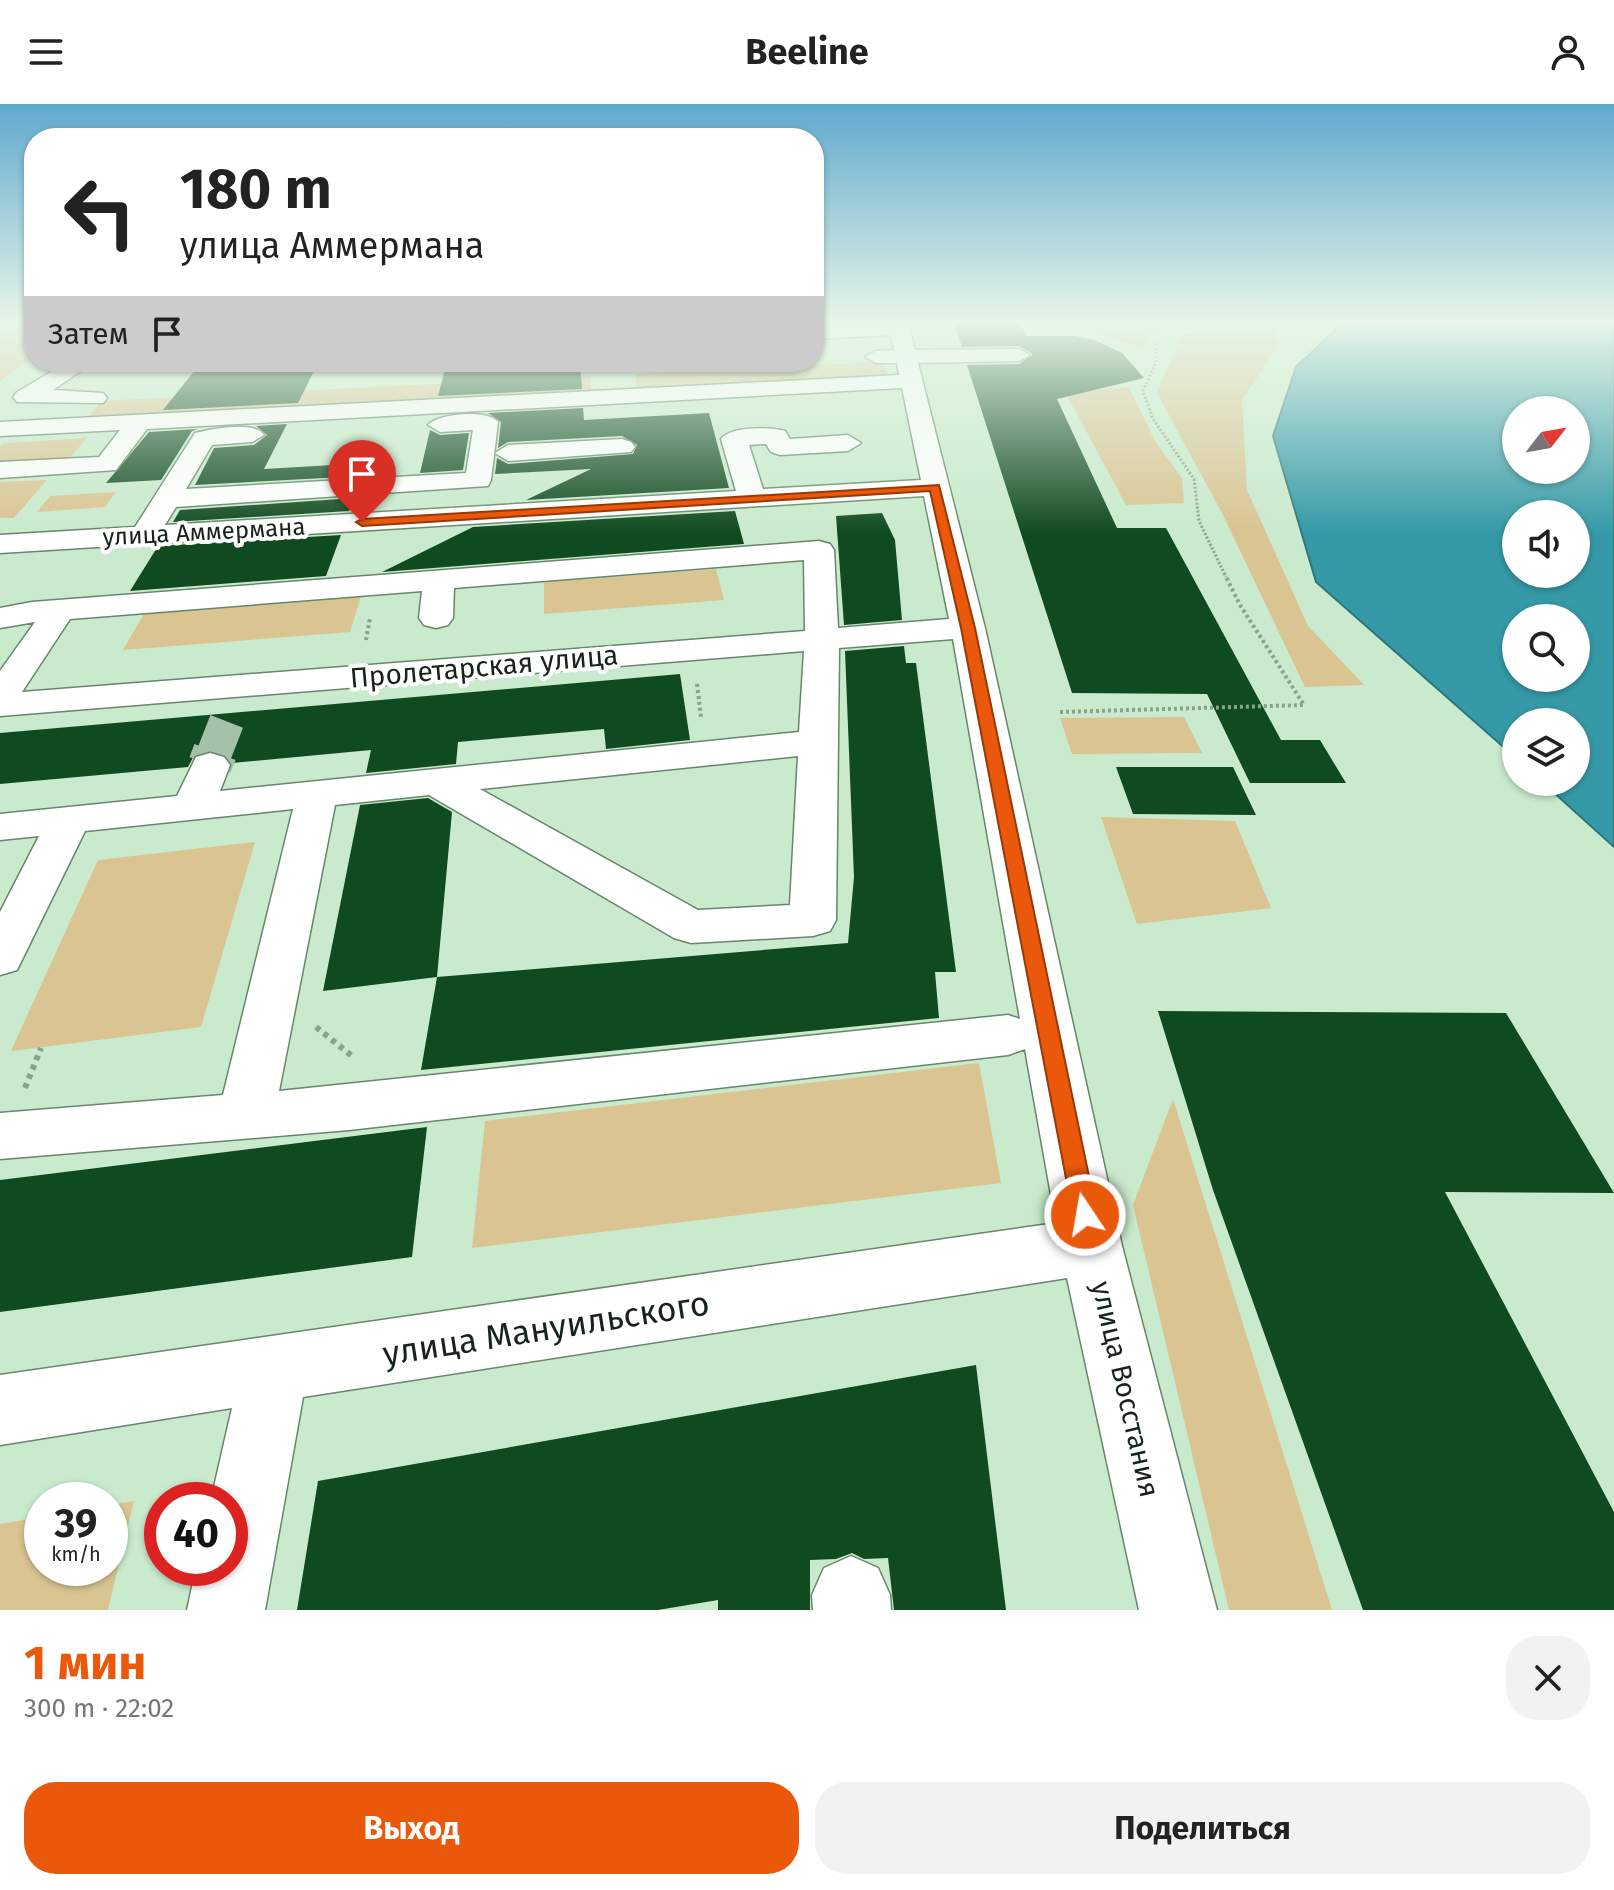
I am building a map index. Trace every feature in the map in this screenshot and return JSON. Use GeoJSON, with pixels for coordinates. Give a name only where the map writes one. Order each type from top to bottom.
{"type":"FeatureCollection","features":[{"type":"Feature","properties":{"kind":"street"},"geometry":{"type":"LineString","coordinates":[[0,406],[35,392]]}},
{"type":"Feature","properties":{"kind":"street"},"geometry":{"type":"LineString","coordinates":[[0,429],[140,421],[212,428],[351,420],[515,402],[688,392]]}},
{"type":"Feature","properties":{"kind":"street","name":"улица Восстания"},"geometry":{"type":"LineString","coordinates":[[914,392],[968,628],[1091,1246],[1178,1610]]}},
{"type":"Feature","properties":{"kind":"street"},"geometry":{"type":"LineString","coordinates":[[29,396],[110,397]]}},
{"type":"Feature","properties":{"kind":"street"},"geometry":{"type":"LineString","coordinates":[[515,402],[508,456],[622,447]]}},
{"type":"Feature","properties":{"kind":"street"},"geometry":{"type":"LineString","coordinates":[[166,499],[478,480],[486,422],[351,420]]}},
{"type":"Feature","properties":{"kind":"street"},"geometry":{"type":"LineString","coordinates":[[0,470],[107,464],[140,421]]}},
{"type":"Feature","properties":{"kind":"street"},"geometry":{"type":"LineString","coordinates":[[145,535],[212,428]]}},
{"type":"Feature","properties":{"kind":"street"},"geometry":{"type":"LineString","coordinates":[[752,498],[739,454],[781,451],[780,447],[848,443]]}},
{"type":"Feature","properties":{"kind":"street","name":"улица Аммермана"},"geometry":{"type":"LineString","coordinates":[[0,544],[145,535],[385,552],[752,498],[935,487]]}},
{"type":"Feature","properties":{"kind":"street"},"geometry":{"type":"LineString","coordinates":[[0,618],[59,611],[385,552],[438,581],[819,550],[822,639],[813,920],[691,927],[436,782]]}},
{"type":"Feature","properties":{"kind":"street"},"geometry":{"type":"LineString","coordinates":[[436,618],[438,581]]}},
{"type":"Feature","properties":{"kind":"street"},"geometry":{"type":"LineString","coordinates":[[0,697],[59,611]]}},
{"type":"Feature","properties":{"kind":"street","name":"Пролетарская улица"},"geometry":{"type":"LineString","coordinates":[[0,705],[235,699],[358,676],[968,628]]}},
{"type":"Feature","properties":{"kind":"street"},"geometry":{"type":"LineString","coordinates":[[0,827],[818,742]]}},
{"type":"Feature","properties":{"kind":"street"},"geometry":{"type":"LineString","coordinates":[[193,807],[210,765]]}},
{"type":"Feature","properties":{"kind":"street"},"geometry":{"type":"LineString","coordinates":[[246,1116],[317,794]]}},
{"type":"Feature","properties":{"kind":"street"},"geometry":{"type":"LineString","coordinates":[[0,958],[69,820]]}},
{"type":"Feature","properties":{"kind":"street"},"geometry":{"type":"LineString","coordinates":[[0,1136],[454,1097],[1008,1035]]}},
{"type":"Feature","properties":{"kind":"street","name":"улица Мануильского"},"geometry":{"type":"LineString","coordinates":[[0,1410],[1091,1246]]}},
{"type":"Feature","properties":{"kind":"street"},"geometry":{"type":"LineString","coordinates":[[226,1610],[274,1369]]}},
{"type":"Feature","properties":{"kind":"path"},"geometry":{"type":"LineString","coordinates":[[1060,712],[1304,705],[1240,605],[1199,521],[1194,479],[1153,419],[1143,392]]}},
{"type":"Feature","properties":{"kind":"path"},"geometry":{"type":"LineString","coordinates":[[358,676],[385,552]]}},
{"type":"Feature","properties":{"kind":"path"},"geometry":{"type":"LineString","coordinates":[[697,681],[706,754]]}},
{"type":"Feature","properties":{"kind":"shaded area"},"geometry":{"type":"Polygon","coordinates":[[[272,392],[586,392],[86,419],[102,401],[272,392]]]}},
{"type":"Feature","properties":{"kind":"shaded area"},"geometry":{"type":"Polygon","coordinates":[[[1065,392],[1132,392],[1155,441],[1182,478],[1184,503],[1126,505],[1065,392]]]}},
{"type":"Feature","properties":{"kind":"shaded area"},"geometry":{"type":"Polygon","coordinates":[[[1247,392],[1242,400],[1247,490],[1308,626],[1364,685],[1305,687],[1222,513],[1157,393],[1247,392]]]}},
{"type":"Feature","properties":{"kind":"shaded area"},"geometry":{"type":"Polygon","coordinates":[[[87,438],[67,461],[0,465],[0,447],[4,443],[87,438]]]}},
{"type":"Feature","properties":{"kind":"shaded area"},"geometry":{"type":"Polygon","coordinates":[[[47,480],[14,518],[0,518],[0,482],[47,480]]]}},
{"type":"Feature","properties":{"kind":"shaded area"},"geometry":{"type":"Polygon","coordinates":[[[116,492],[105,507],[37,512],[50,496],[116,492]]]}},
{"type":"Feature","properties":{"kind":"shaded area"},"geometry":{"type":"Polygon","coordinates":[[[716,569],[724,600],[544,614],[544,582],[716,569]]]}},
{"type":"Feature","properties":{"kind":"shaded area"},"geometry":{"type":"Polygon","coordinates":[[[361,596],[350,632],[123,650],[145,612],[361,596]]]}},
{"type":"Feature","properties":{"kind":"shaded area"},"geometry":{"type":"Polygon","coordinates":[[[1184,717],[1202,753],[1072,754],[1060,718],[1184,717]]]}},
{"type":"Feature","properties":{"kind":"shaded area"},"geometry":{"type":"Polygon","coordinates":[[[1101,817],[1235,821],[1271,908],[1137,924],[1101,817]]]}},
{"type":"Feature","properties":{"kind":"shaded area"},"geometry":{"type":"Polygon","coordinates":[[[255,842],[201,1027],[11,1051],[98,860],[255,842]]]}},
{"type":"Feature","properties":{"kind":"shaded area"},"geometry":{"type":"Polygon","coordinates":[[[979,1063],[1001,1183],[472,1248],[485,1121],[979,1063]]]}},
{"type":"Feature","properties":{"kind":"shaded area"},"geometry":{"type":"Polygon","coordinates":[[[1173,1099],[1332,1610],[1229,1610],[1133,1205],[1173,1099]]]}},
{"type":"Feature","properties":{"kind":"shaded area"},"geometry":{"type":"Polygon","coordinates":[[[134,1501],[128,1526],[128,1502],[134,1501]]]}},
{"type":"Feature","properties":{"kind":"shaded area"},"geometry":{"type":"Polygon","coordinates":[[[24,1520],[24,1586],[114,1586],[108,1610],[0,1610],[0,1524],[24,1520]]]}},
{"type":"Feature","properties":{"kind":"water"},"geometry":{"type":"Polygon","coordinates":[[[1288,392],[1614,392],[1614,847],[1558,796],[1590,796],[1590,708],[1502,708],[1502,746],[1316,582],[1273,436],[1288,392]]]}},
{"type":"Feature","properties":{"kind":"building"},"geometry":{"type":"Polygon","coordinates":[[[177,392],[303,392],[298,403],[163,410],[177,392]]]}},
{"type":"Feature","properties":{"kind":"building"},"geometry":{"type":"Polygon","coordinates":[[[439,392],[515,392],[438,396],[439,392]]]}},
{"type":"Feature","properties":{"kind":"building"},"geometry":{"type":"Polygon","coordinates":[[[976,392],[1085,392],[1057,399],[1117,528],[1166,528],[1281,740],[1320,740],[1346,783],[1250,783],[1207,694],[1072,693],[976,392]]]}},
{"type":"Feature","properties":{"kind":"building"},"geometry":{"type":"Polygon","coordinates":[[[583,408],[584,420],[709,413],[729,488],[526,500],[591,469],[495,474],[497,458],[508,464],[633,454],[637,445],[622,436],[508,442],[498,448],[501,422],[488,413],[583,408]]]}},
{"type":"Feature","properties":{"kind":"building"},"geometry":{"type":"Polygon","coordinates":[[[287,424],[264,469],[367,463],[362,476],[195,485],[214,448],[254,445],[267,435],[256,426],[287,424]]]}},
{"type":"Feature","properties":{"kind":"building"},"geometry":{"type":"Polygon","coordinates":[[[198,429],[192,431],[161,480],[106,483],[149,432],[198,429]]]}},
{"type":"Feature","properties":{"kind":"building"},"geometry":{"type":"Polygon","coordinates":[[[430,430],[440,435],[469,433],[463,470],[420,473],[430,430]]]}},
{"type":"Feature","properties":{"kind":"building"},"geometry":{"type":"Polygon","coordinates":[[[354,498],[349,511],[173,522],[180,510],[354,498]]]}},
{"type":"Feature","properties":{"kind":"building"},"geometry":{"type":"Polygon","coordinates":[[[735,511],[744,544],[382,572],[473,527],[735,511]]]}},
{"type":"Feature","properties":{"kind":"building"},"geometry":{"type":"Polygon","coordinates":[[[882,513],[895,540],[902,620],[844,625],[836,516],[882,513]]]}},
{"type":"Feature","properties":{"kind":"building"},"geometry":{"type":"Polygon","coordinates":[[[341,535],[326,576],[130,591],[158,546],[341,535]]]}},
{"type":"Feature","properties":{"kind":"building"},"geometry":{"type":"Polygon","coordinates":[[[904,646],[906,663],[916,663],[956,972],[935,972],[939,1018],[421,1070],[437,977],[848,943],[854,877],[845,651],[904,646]]]}},
{"type":"Feature","properties":{"kind":"building"},"geometry":{"type":"Polygon","coordinates":[[[680,674],[690,740],[606,749],[604,729],[458,742],[456,764],[366,773],[371,750],[232,763],[225,754],[209,750],[195,754],[188,767],[0,784],[0,733],[680,674]]]}},
{"type":"Feature","properties":{"kind":"building"},"geometry":{"type":"Polygon","coordinates":[[[1116,767],[1233,767],[1256,815],[1133,814],[1116,767]]]}},
{"type":"Feature","properties":{"kind":"building"},"geometry":{"type":"Polygon","coordinates":[[[428,798],[452,812],[437,977],[323,991],[360,805],[428,798]]]}},
{"type":"Feature","properties":{"kind":"building"},"geometry":{"type":"Polygon","coordinates":[[[1158,1011],[1506,1013],[1614,1193],[1445,1192],[1614,1512],[1614,1610],[1363,1610],[1213,1190],[1158,1011]]]}},
{"type":"Feature","properties":{"kind":"building"},"geometry":{"type":"Polygon","coordinates":[[[427,1127],[412,1257],[0,1312],[0,1180],[427,1127]]]}},
{"type":"Feature","properties":{"kind":"building"},"geometry":{"type":"Polygon","coordinates":[[[976,1365],[1006,1610],[894,1610],[888,1558],[864,1559],[852,1553],[836,1559],[810,1560],[810,1610],[718,1610],[718,1600],[658,1610],[297,1610],[318,1481],[976,1365]]]}},
{"type":"Feature","properties":{"kind":"tunnel"},"geometry":{"type":"LineString","coordinates":[[214,754],[230,713]]}},
{"type":"Feature","properties":{"kind":"tunnel"},"geometry":{"type":"LineString","coordinates":[[210,765],[215,752]]}},
{"type":"Feature","properties":{"kind":"route"},"geometry":{"type":"LineString","coordinates":[[362,522],[935,487],[968,628],[1085,1215]]}}]}
